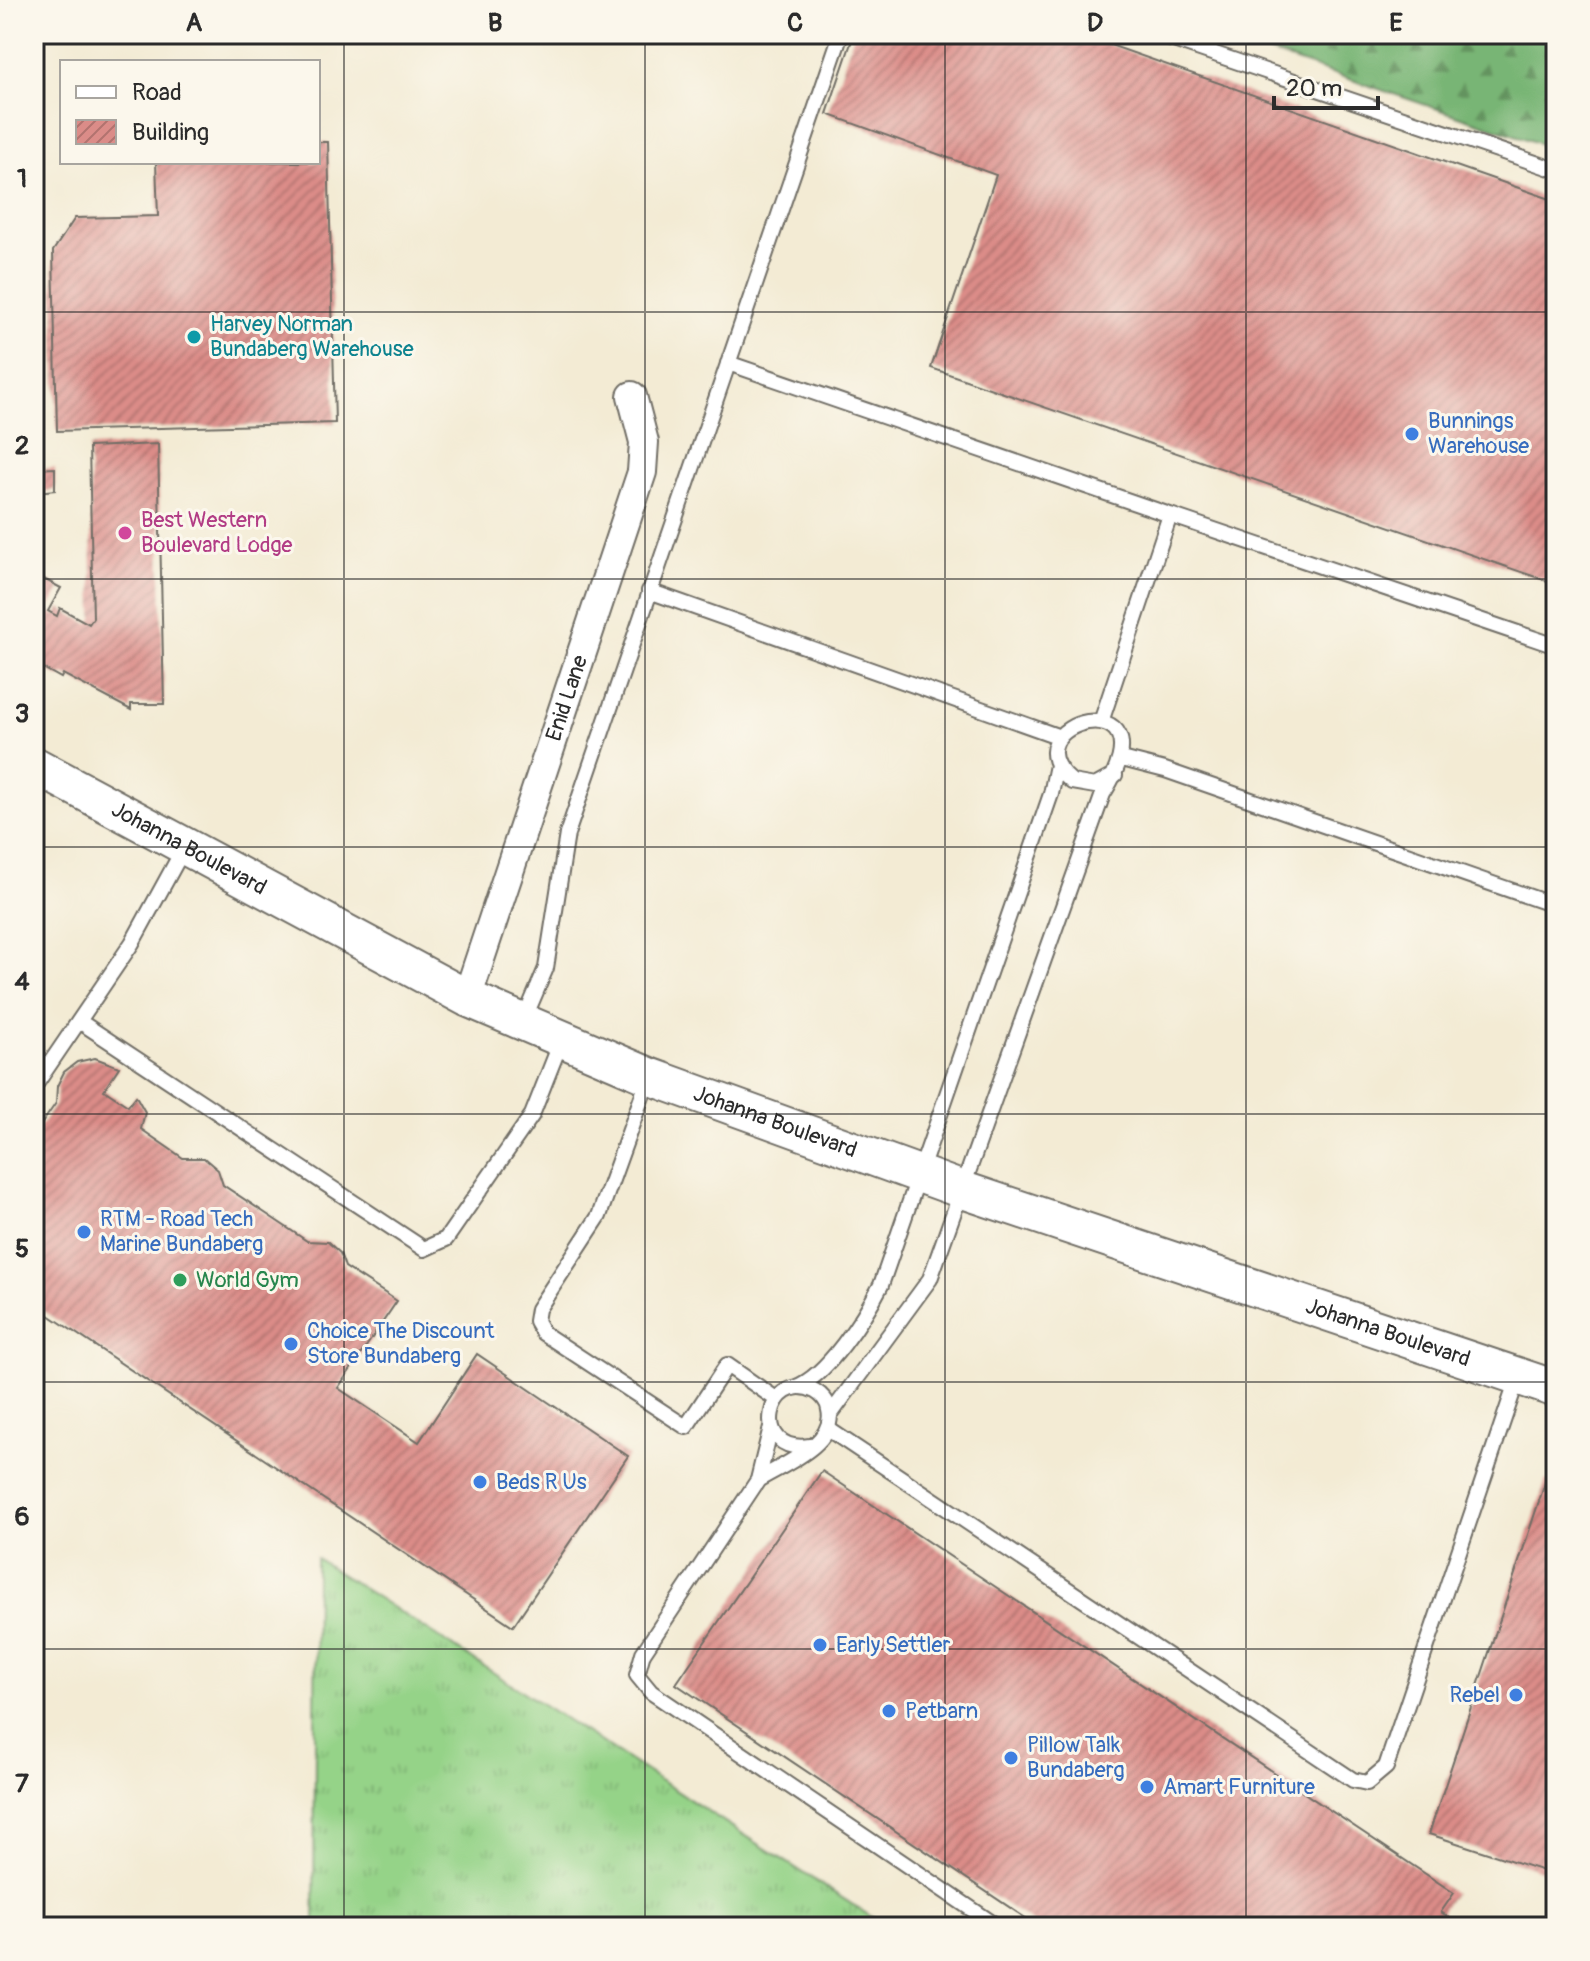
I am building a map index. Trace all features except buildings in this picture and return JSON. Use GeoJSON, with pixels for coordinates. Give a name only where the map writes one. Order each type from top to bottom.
{"type":"FeatureCollection","features":[{"type":"Feature","properties":{"kind":"street","name":"Enid Lane"},"geometry":{"type":"LineString","coordinates":[[467,998],[642,472],[644,442],[632,396]]}},
{"type":"Feature","properties":{"kind":"street","name":"Johanna Boulevard"},"geometry":{"type":"LineString","coordinates":[[34,765],[467,998],[649,1076],[963,1190],[1556,1389]]}},
{"type":"Feature","properties":{"kind":"lane"},"geometry":{"type":"LineString","coordinates":[[523,1022],[546,968],[567,834],[841,34]]}},
{"type":"Feature","properties":{"kind":"lane"},"geometry":{"type":"LineString","coordinates":[[1156,34],[1556,170]]}},
{"type":"Feature","properties":{"kind":"lane"},"geometry":{"type":"LineString","coordinates":[[728,363],[1556,646]]}},
{"type":"Feature","properties":{"kind":"lane"},"geometry":{"type":"LineString","coordinates":[[1101,722],[1170,515]]}},
{"type":"Feature","properties":{"kind":"lane"},"geometry":{"type":"LineString","coordinates":[[649,591],[1060,737]]}},
{"type":"Feature","properties":{"kind":"lane"},"geometry":{"type":"LineString","coordinates":[[758,1480],[818,1442],[829,1422],[922,1295],[963,1190],[1103,794],[1122,759],[1117,734],[1101,722],[1080,721],[1060,737],[1051,794],[891,1259],[870,1306],[818,1375],[776,1399],[758,1480],[643,1653],[637,1675],[651,1692],[998,1927]]}},
{"type":"Feature","properties":{"kind":"lane"},"geometry":{"type":"LineString","coordinates":[[1122,759],[1165,770],[1556,906]]}},
{"type":"Feature","properties":{"kind":"lane"},"geometry":{"type":"LineString","coordinates":[[1057,765],[1072,782],[1084,786],[1104,783],[1115,775]]}},
{"type":"Feature","properties":{"kind":"lane"},"geometry":{"type":"LineString","coordinates":[[34,1087],[132,943],[185,846]]}},
{"type":"Feature","properties":{"kind":"lane"},"geometry":{"type":"LineString","coordinates":[[79,1021],[424,1249],[446,1239],[532,1115],[562,1039]]}},
{"type":"Feature","properties":{"kind":"lane"},"geometry":{"type":"LineString","coordinates":[[649,1076],[599,1216],[538,1309],[536,1321],[543,1333],[686,1427],[727,1365],[776,1399]]}},
{"type":"Feature","properties":{"kind":"lane"},"geometry":{"type":"LineString","coordinates":[[794,1388],[804,1388],[822,1396],[829,1422],[1353,1780],[1367,1783],[1386,1767],[1518,1376]]}},
{"type":"Feature","properties":{"kind":"lane"},"geometry":{"type":"LineString","coordinates":[[771,1427],[776,1436],[791,1447],[810,1446]]}},
{"type":"Feature","properties":{"kind":"green space"},"geometry":{"type":"Polygon","coordinates":[[[1216,34],[1556,34],[1556,149],[1216,34]]]}},
{"type":"Feature","properties":{"kind":"green space"},"geometry":{"type":"Polygon","coordinates":[[[316,1558],[887,1927],[314,1927],[316,1558]]]}},
{"type":"Feature","properties":{"kind":"place","name":"Harvey Norman Bundaberg Warehouse"},"geometry":{"type":"Point","coordinates":[194,337]}},
{"type":"Feature","properties":{"kind":"place","name":"Bunnings Warehouse"},"geometry":{"type":"Point","coordinates":[1412,434]}},
{"type":"Feature","properties":{"kind":"place","name":"Best Western Boulevard Lodge"},"geometry":{"type":"Point","coordinates":[125,533]}},
{"type":"Feature","properties":{"kind":"place","name":"RTM - Road Tech Marine Bundaberg"},"geometry":{"type":"Point","coordinates":[84,1232]}},
{"type":"Feature","properties":{"kind":"place","name":"World Gym"},"geometry":{"type":"Point","coordinates":[180,1280]}},
{"type":"Feature","properties":{"kind":"place","name":"Choice The Discount Store Bundaberg"},"geometry":{"type":"Point","coordinates":[291,1344]}},
{"type":"Feature","properties":{"kind":"place","name":"Beds R Us"},"geometry":{"type":"Point","coordinates":[480,1482]}},
{"type":"Feature","properties":{"kind":"place","name":"Early Settler"},"geometry":{"type":"Point","coordinates":[820,1645]}},
{"type":"Feature","properties":{"kind":"place","name":"Rebel"},"geometry":{"type":"Point","coordinates":[1516,1695]}},
{"type":"Feature","properties":{"kind":"place","name":"Petbarn"},"geometry":{"type":"Point","coordinates":[889,1711]}},
{"type":"Feature","properties":{"kind":"place","name":"Pillow Talk Bundaberg"},"geometry":{"type":"Point","coordinates":[1011,1758]}},
{"type":"Feature","properties":{"kind":"place","name":"Amart Furniture"},"geometry":{"type":"Point","coordinates":[1147,1787]}}]}
